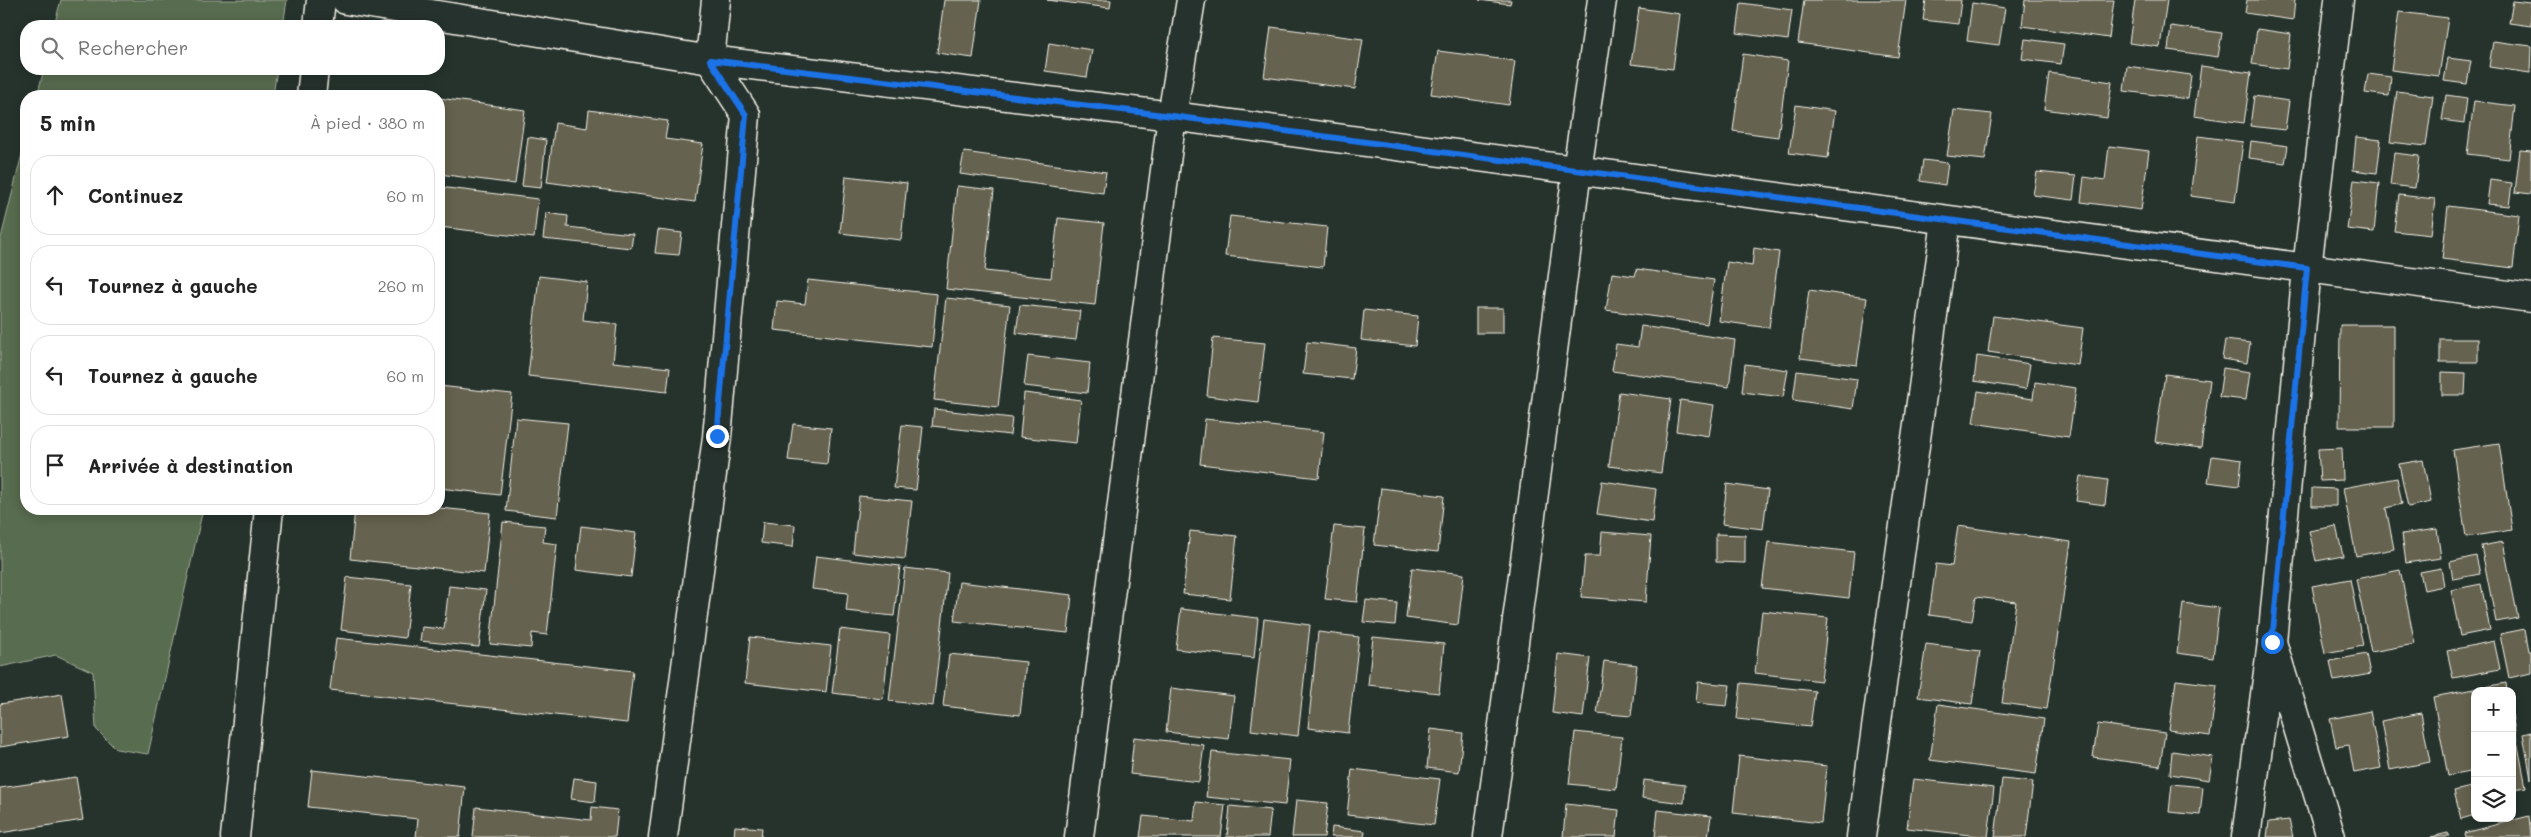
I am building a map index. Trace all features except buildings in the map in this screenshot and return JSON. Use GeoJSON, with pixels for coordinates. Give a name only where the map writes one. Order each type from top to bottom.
{"type":"FeatureCollection","features":[{"type":"Feature","properties":{"kind":"street"},"geometry":{"type":"LineString","coordinates":[[319,20],[321,0]]}},
{"type":"Feature","properties":{"kind":"street"},"geometry":{"type":"LineString","coordinates":[[346,0],[710,60],[1172,116],[2531,298]]}},
{"type":"Feature","properties":{"kind":"street"},"geometry":{"type":"LineString","coordinates":[[663,837],[717,436],[746,115],[710,60],[716,0]]}},
{"type":"Feature","properties":{"kind":"street"},"geometry":{"type":"LineString","coordinates":[[1079,837],[1172,116],[1191,0]]}},
{"type":"Feature","properties":{"kind":"street"},"geometry":{"type":"LineString","coordinates":[[1488,837],[1577,171],[1602,0]]}},
{"type":"Feature","properties":{"kind":"street"},"geometry":{"type":"LineString","coordinates":[[2246,837],[2272,642],[2307,268],[2339,0]]}},
{"type":"Feature","properties":{"kind":"street"},"geometry":{"type":"LineString","coordinates":[[312,90],[313,75]]}},
{"type":"Feature","properties":{"kind":"street"},"geometry":{"type":"LineString","coordinates":[[1861,837],[1946,221]]}},
{"type":"Feature","properties":{"kind":"street"},"geometry":{"type":"LineString","coordinates":[[235,837],[268,515]]}},
{"type":"Feature","properties":{"kind":"street"},"geometry":{"type":"LineString","coordinates":[[2272,642],[2331,837]]}},
{"type":"Feature","properties":{"kind":"green space"},"geometry":{"type":"Polygon","coordinates":[[[61,0],[287,0],[284,20],[56,20],[61,0]]]}},
{"type":"Feature","properties":{"kind":"green space"},"geometry":{"type":"Polygon","coordinates":[[[42,75],[276,75],[274,90],[39,90],[42,75]]]}},
{"type":"Feature","properties":{"kind":"green space"},"geometry":{"type":"Polygon","coordinates":[[[20,162],[20,515],[202,515],[148,754],[116,749],[96,729],[93,672],[56,655],[0,667],[0,242],[20,162]]]}},
{"type":"Feature","properties":{"kind":"route"},"geometry":{"type":"LineString","coordinates":[[717,436],[746,115],[710,60],[1172,116],[2307,268],[2272,642]]}}]}
